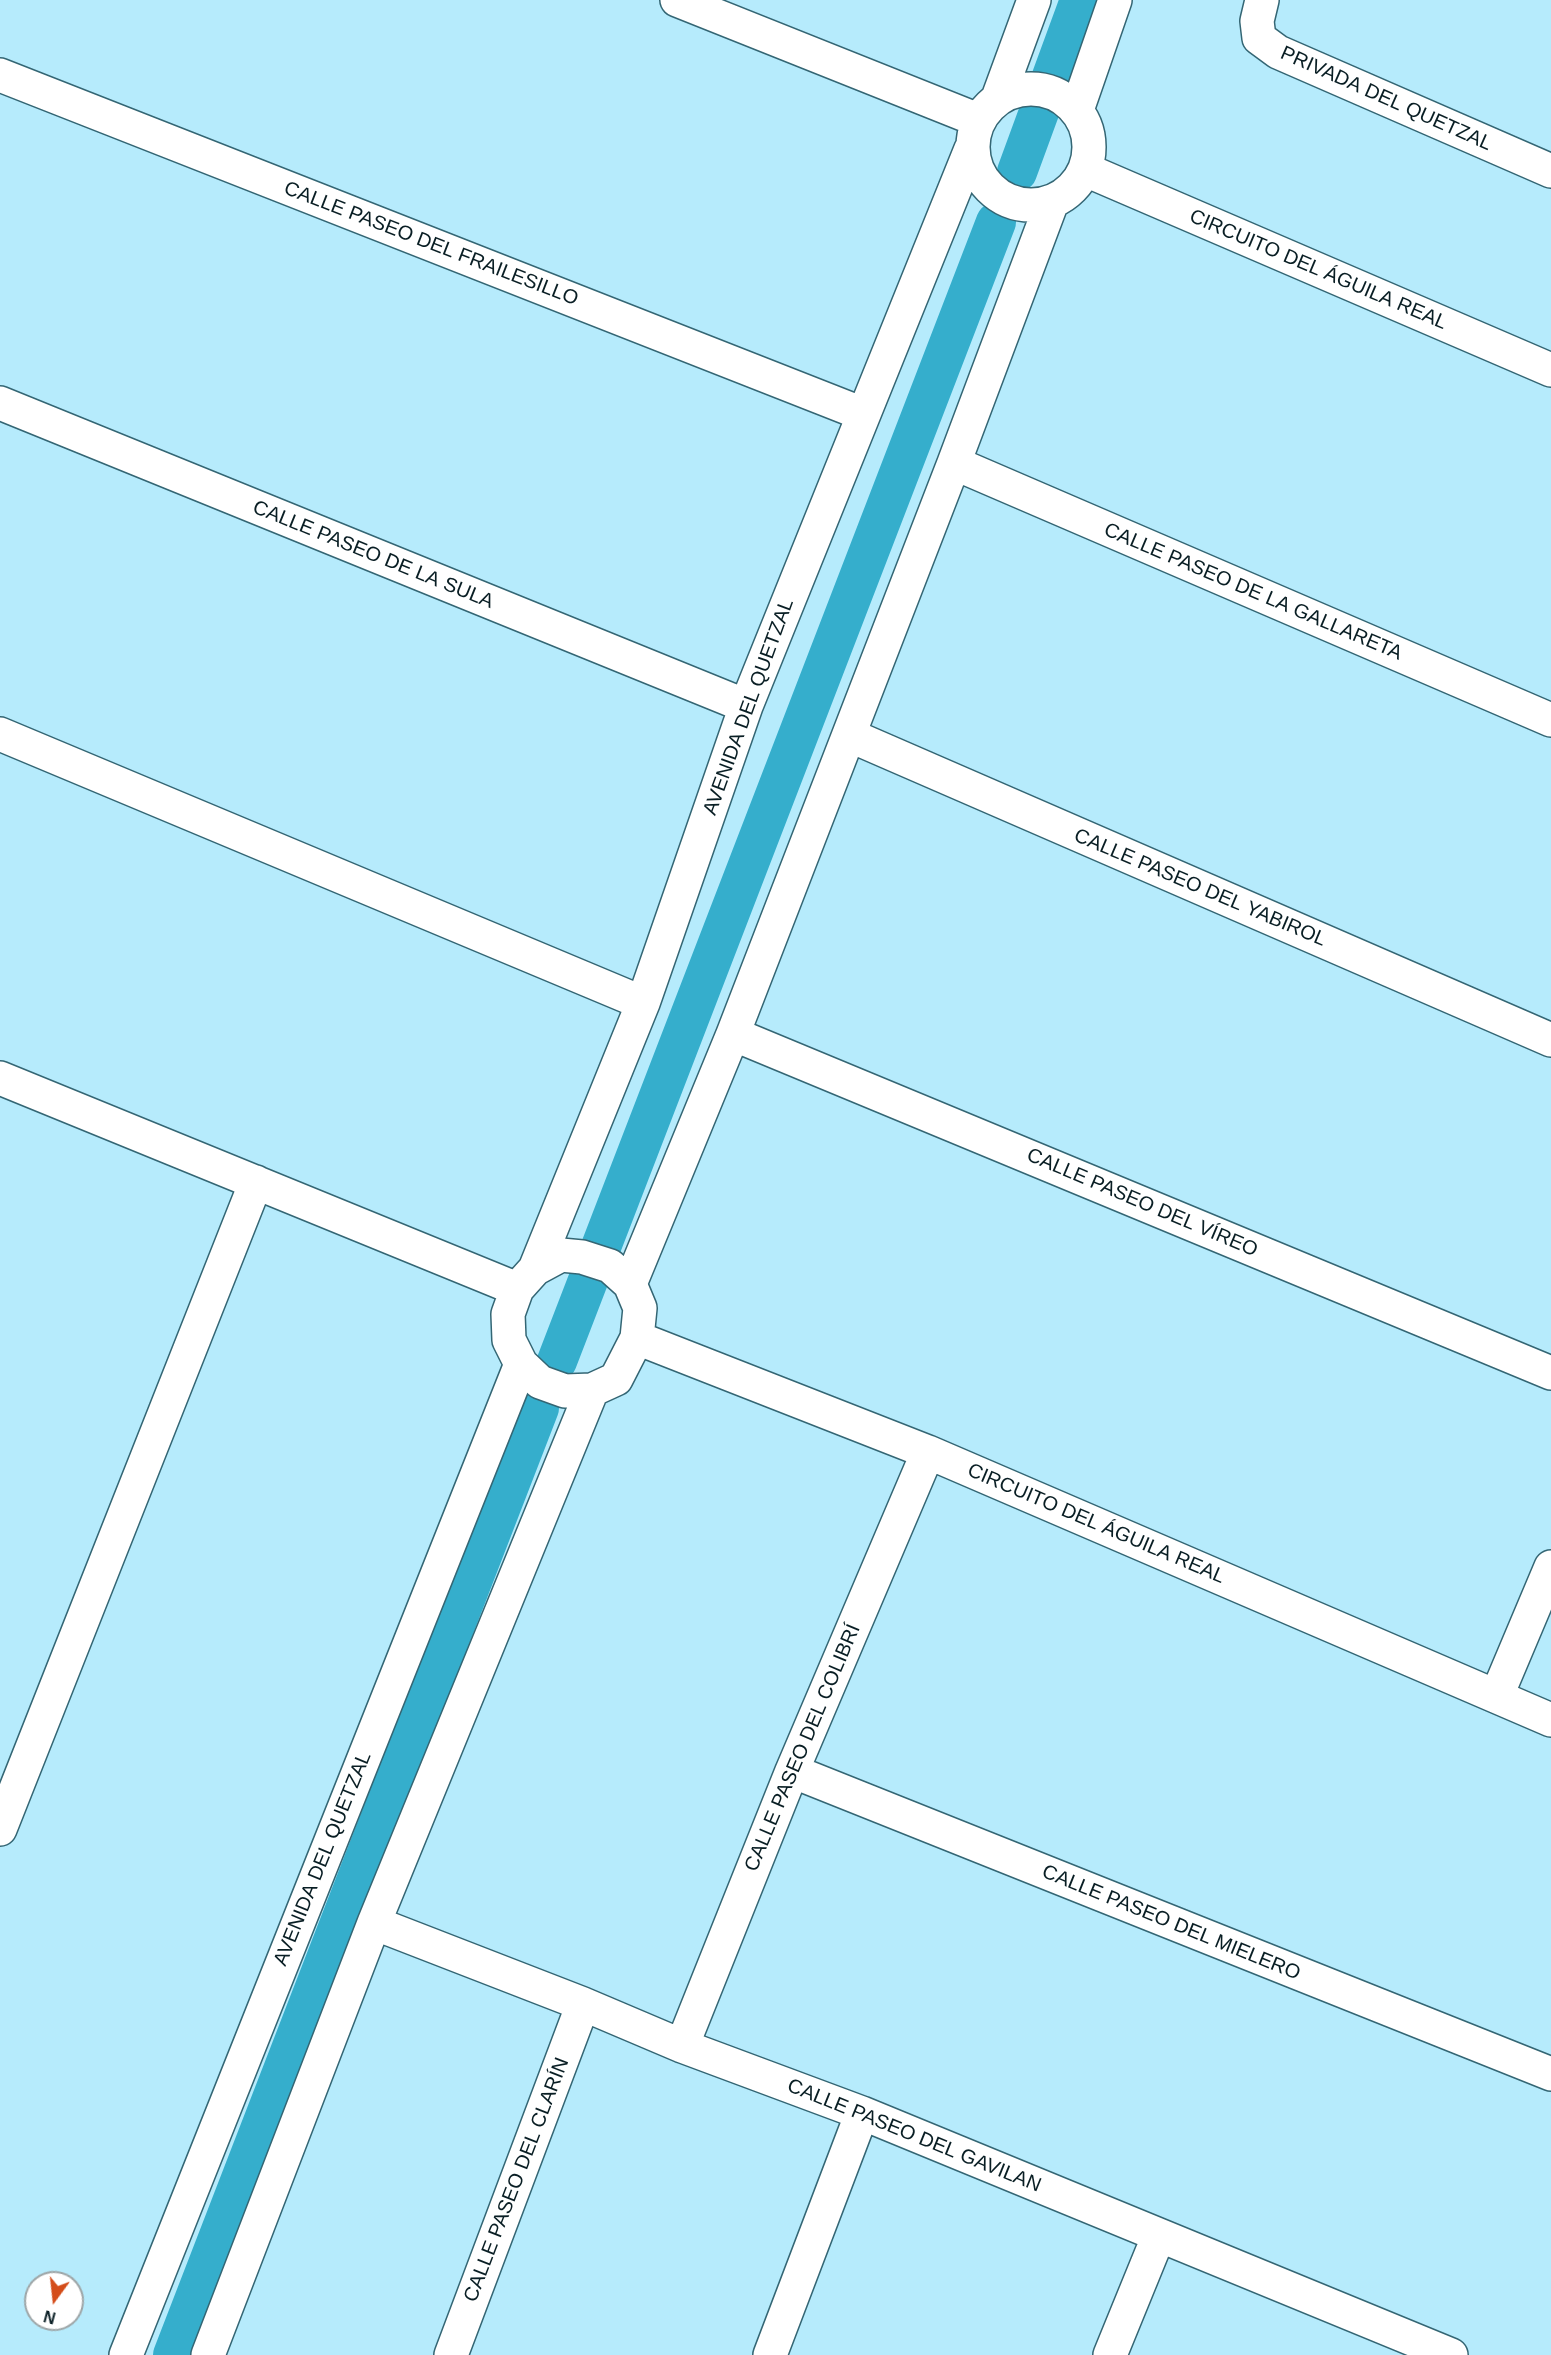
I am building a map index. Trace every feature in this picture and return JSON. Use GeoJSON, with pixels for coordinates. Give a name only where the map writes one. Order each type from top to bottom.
{"type":"FeatureCollection","features":[{"type":"Feature","properties":{"kind":"street"},"geometry":{"type":"LineString","coordinates":[[679,0],[994,110],[1054,92],[1077,110],[1090,139],[1086,170],[1072,189],[1052,202],[1025,206],[999,197],[979,178],[994,110]]}},
{"type":"Feature","properties":{"kind":"street","name":"AVENIDA DEL QUETZAL"},"geometry":{"type":"LineString","coordinates":[[549,1267],[746,706],[863,414],[994,110],[1034,0]]}},
{"type":"Feature","properties":{"kind":"street"},"geometry":{"type":"LineString","coordinates":[[1077,110],[1115,0]]}},
{"type":"Feature","properties":{"kind":"street","name":"PRIVADA DEL QUETZAL"},"geometry":{"type":"LineString","coordinates":[[1262,0],[1257,21],[1259,38],[1278,52],[1551,171]]}},
{"type":"Feature","properties":{"kind":"street","name":"CALLE PASEO DEL FRAILESILLO"},"geometry":{"type":"LineString","coordinates":[[0,75],[863,414]]}},
{"type":"Feature","properties":{"kind":"street","name":"CIRCUITO DEL ÁGUILA REAL"},"geometry":{"type":"LineString","coordinates":[[1086,170],[1551,370]]}},
{"type":"Feature","properties":{"kind":"street"},"geometry":{"type":"LineString","coordinates":[[630,1284],[733,1034],[954,463],[1052,202]]}},
{"type":"Feature","properties":{"kind":"street","name":"CALLE PASEO DE LA SULA"},"geometry":{"type":"LineString","coordinates":[[0,403],[746,706]]}},
{"type":"Feature","properties":{"kind":"street","name":"CALLE PASEO DE LA GALLARETA"},"geometry":{"type":"LineString","coordinates":[[954,463],[1551,720]]}},
{"type":"Feature","properties":{"kind":"street"},"geometry":{"type":"LineString","coordinates":[[0,734],[643,1003]]}},
{"type":"Feature","properties":{"kind":"street","name":"CALLE PASEO DEL YABIROL"},"geometry":{"type":"LineString","coordinates":[[849,735],[1551,1040]]}},
{"type":"Feature","properties":{"kind":"street","name":"CALLE PASEO DEL VÍREO"},"geometry":{"type":"LineString","coordinates":[[733,1034],[1551,1373]]}},
{"type":"Feature","properties":{"kind":"street"},"geometry":{"type":"LineString","coordinates":[[0,1078],[256,1182],[549,1267],[610,1266],[630,1284],[640,1308],[637,1338],[616,1379],[592,1390],[566,1391],[540,1382],[520,1364],[509,1340],[508,1314],[549,1267]]}},
{"type":"Feature","properties":{"kind":"street"},"geometry":{"type":"LineString","coordinates":[[0,1829],[256,1182]]}},
{"type":"Feature","properties":{"kind":"street","name":"CIRCUITO DEL ÁGUILA REAL"},"geometry":{"type":"LineString","coordinates":[[637,1338],[928,1452],[1551,1720]]}},
{"type":"Feature","properties":{"kind":"street","name":"AVENIDA DEL QUETZAL"},"geometry":{"type":"LineString","coordinates":[[126,2355],[520,1364]]}},
{"type":"Feature","properties":{"kind":"street"},"geometry":{"type":"LineString","coordinates":[[208,2355],[374,1923],[592,1390]]}},
{"type":"Feature","properties":{"kind":"street","name":"CALLE PASEO DEL COLIBRÍ"},"geometry":{"type":"LineString","coordinates":[[682,2046],[792,1771],[928,1452]]}},
{"type":"Feature","properties":{"kind":"street"},"geometry":{"type":"LineString","coordinates":[[1497,1695],[1551,1567]]}},
{"type":"Feature","properties":{"kind":"street","name":"CALLE PASEO DEL MIELERO"},"geometry":{"type":"LineString","coordinates":[[792,1771],[1551,2074]]}},
{"type":"Feature","properties":{"kind":"street","name":"CALLE PASEO DEL GAVILAN"},"geometry":{"type":"LineString","coordinates":[[374,1923],[583,2004],[682,2046],[862,2113],[1444,2354]]}},
{"type":"Feature","properties":{"kind":"street","name":"CALLE PASEO DEL CLARÍN"},"geometry":{"type":"LineString","coordinates":[[451,2355],[583,2004]]}},
{"type":"Feature","properties":{"kind":"street"},"geometry":{"type":"LineString","coordinates":[[770,2355],[862,2113]]}},
{"type":"Feature","properties":{"kind":"street"},"geometry":{"type":"LineString","coordinates":[[1110,2355],[1159,2235]]}},
{"type":"Feature","properties":{"kind":"waterway"},"geometry":{"type":"LineString","coordinates":[[1017,172],[1080,0]]}},
{"type":"Feature","properties":{"kind":"waterway"},"geometry":{"type":"LineString","coordinates":[[557,1361],[996,222]]}},
{"type":"Feature","properties":{"kind":"waterway"},"geometry":{"type":"LineString","coordinates":[[173,2355],[539,1408]]}}]}
